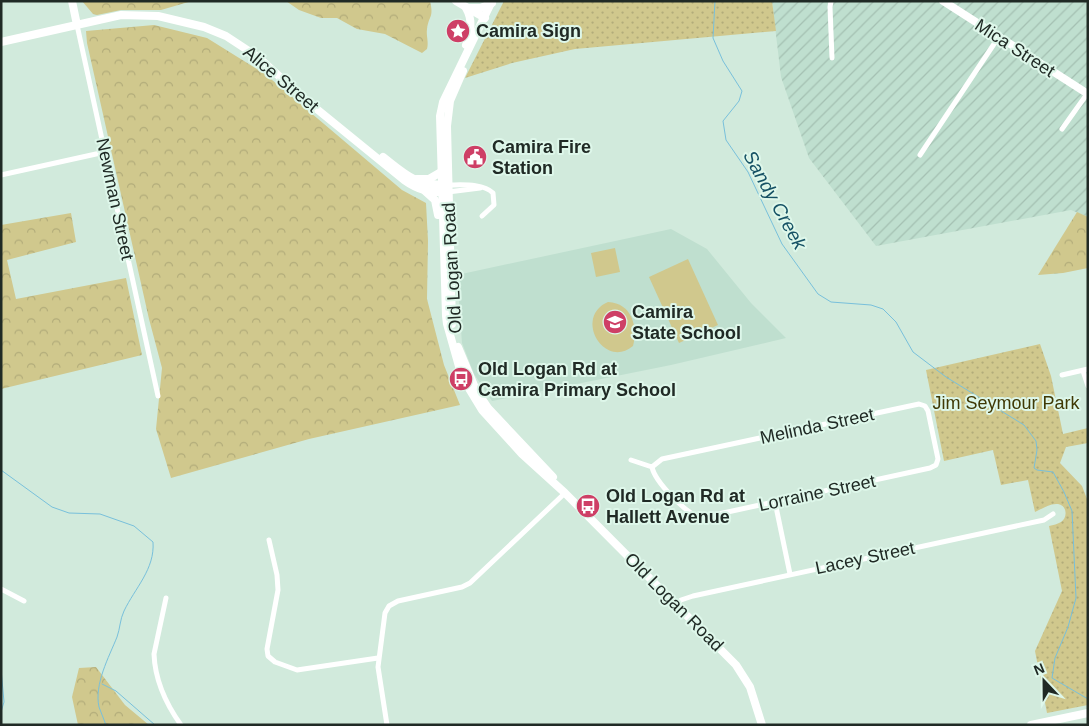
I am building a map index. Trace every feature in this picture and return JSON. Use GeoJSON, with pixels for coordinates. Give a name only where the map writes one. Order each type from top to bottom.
{"type":"FeatureCollection","features":[{"type":"Feature","properties":{"kind":"main road","name":"Newman Street"},"geometry":{"type":"LineString","coordinates":[[72,1],[77,25]]}},
{"type":"Feature","properties":{"kind":"main road"},"geometry":{"type":"LineString","coordinates":[[456,1],[485,18]]}},
{"type":"Feature","properties":{"kind":"main road","name":"Mica Street"},"geometry":{"type":"LineString","coordinates":[[943,1],[1087,94]]}},
{"type":"Feature","properties":{"kind":"main road"},"geometry":{"type":"LineString","coordinates":[[466,8],[481,8],[492,2]]}},
{"type":"Feature","properties":{"kind":"main road"},"geometry":{"type":"LineString","coordinates":[[443,102],[492,2]]}},
{"type":"Feature","properties":{"kind":"main road"},"geometry":{"type":"LineString","coordinates":[[445,189],[441,172],[440,116],[443,102],[468,38],[471,22],[470,14],[466,8]]}},
{"type":"Feature","properties":{"kind":"main road","name":"Alice Street"},"geometry":{"type":"LineString","coordinates":[[1,42],[121,15],[148,15],[204,26],[242,45],[258,57],[302,98],[413,187],[424,191],[445,189]]}},
{"type":"Feature","properties":{"kind":"main road"},"geometry":{"type":"LineString","coordinates":[[445,189],[447,126],[450,101],[484,26],[485,18]]}},
{"type":"Feature","properties":{"kind":"main road","name":"Alice Street"},"geometry":{"type":"LineString","coordinates":[[352,137],[421,184],[445,189]]}},
{"type":"Feature","properties":{"kind":"main road"},"geometry":{"type":"LineString","coordinates":[[411,178],[430,179],[441,172]]}},
{"type":"Feature","properties":{"kind":"main road","name":"Old Logan Road"},"geometry":{"type":"LineString","coordinates":[[445,189],[443,244],[447,324],[465,381],[477,403],[522,454],[566,493],[736,665],[750,687],[762,725]]}},
{"type":"Feature","properties":{"kind":"main road","name":"Old Logan Road"},"geometry":{"type":"LineString","coordinates":[[445,189],[451,310],[453,332],[457,346],[473,384],[488,408],[549,472],[566,493]]}},
{"type":"Feature","properties":{"kind":"main road","name":"Old Logan Road"},"geometry":{"type":"LineString","coordinates":[[424,191],[435,202],[443,244]]}},
{"type":"Feature","properties":{"kind":"main road"},"geometry":{"type":"LineString","coordinates":[[1031,725],[1087,713]]}},
{"type":"Feature","properties":{"kind":"street"},"geometry":{"type":"LineString","coordinates":[[831,1],[832,58]]}},
{"type":"Feature","properties":{"kind":"street","name":"Newman Street"},"geometry":{"type":"LineString","coordinates":[[77,25],[158,396]]}},
{"type":"Feature","properties":{"kind":"street"},"geometry":{"type":"LineString","coordinates":[[920,155],[998,38]]}},
{"type":"Feature","properties":{"kind":"street"},"geometry":{"type":"LineString","coordinates":[[1062,129],[1087,94]]}},
{"type":"Feature","properties":{"kind":"street"},"geometry":{"type":"LineString","coordinates":[[1,175],[105,152]]}},
{"type":"Feature","properties":{"kind":"street"},"geometry":{"type":"LineString","coordinates":[[445,189],[488,189],[493,193],[494,205],[482,216]]}},
{"type":"Feature","properties":{"kind":"street"},"geometry":{"type":"LineString","coordinates":[[1062,375],[1085,370],[1088,386]]}},
{"type":"Feature","properties":{"kind":"street","name":"Melinda Street"},"geometry":{"type":"LineString","coordinates":[[652,467],[662,459],[919,404],[928,411],[938,459],[936,465]]}},
{"type":"Feature","properties":{"kind":"street"},"geometry":{"type":"LineString","coordinates":[[631,460],[652,467]]}},
{"type":"Feature","properties":{"kind":"street","name":"Lorraine Street"},"geometry":{"type":"LineString","coordinates":[[652,467],[657,479],[692,514],[700,518],[930,468],[936,465]]}},
{"type":"Feature","properties":{"kind":"street"},"geometry":{"type":"LineString","coordinates":[[387,725],[379,678],[378,658],[389,606],[398,601],[462,587],[470,583],[566,493]]}},
{"type":"Feature","properties":{"kind":"street"},"geometry":{"type":"LineString","coordinates":[[775,502],[790,574]]}},
{"type":"Feature","properties":{"kind":"street","name":"Lacey Street"},"geometry":{"type":"LineString","coordinates":[[677,604],[681,600],[692,596],[1044,520],[1054,514]]}},
{"type":"Feature","properties":{"kind":"street"},"geometry":{"type":"LineString","coordinates":[[269,540],[278,590],[267,649],[268,656],[275,662],[297,670],[378,658]]}},
{"type":"Feature","properties":{"kind":"street"},"geometry":{"type":"LineString","coordinates":[[1,589],[24,601]]}},
{"type":"Feature","properties":{"kind":"street"},"geometry":{"type":"LineString","coordinates":[[166,598],[154,654],[154,663],[167,705],[181,725]]}},
{"type":"Feature","properties":{"kind":"shaded area"},"geometry":{"type":"Polygon","coordinates":[[[772,1],[1088,1],[1088,217],[1071,210],[876,246],[809,158],[781,77],[772,1]]]}},
{"type":"Feature","properties":{"kind":"shaded area","name":"Camira State School"},"geometry":{"type":"Polygon","coordinates":[[[671,229],[707,249],[751,303],[786,338],[671,365],[492,401],[474,374],[462,343],[457,275],[671,229]]]}},
{"type":"Feature","properties":{"kind":"green space"},"geometry":{"type":"Polygon","coordinates":[[[82,1],[192,1],[161,10],[121,10],[97,15],[93,14],[82,1]]]}},
{"type":"Feature","properties":{"kind":"green space"},"geometry":{"type":"Polygon","coordinates":[[[286,1],[430,1],[431,14],[427,29],[427,49],[422,53],[385,34],[357,29],[337,18],[321,18],[299,10],[286,1]]]}},
{"type":"Feature","properties":{"kind":"green space"},"geometry":{"type":"Polygon","coordinates":[[[504,1],[772,1],[776,31],[575,49],[512,63],[465,78],[504,1]]]}},
{"type":"Feature","properties":{"kind":"green space"},"geometry":{"type":"Polygon","coordinates":[[[154,25],[207,38],[265,74],[402,190],[426,203],[428,241],[427,299],[444,365],[460,405],[309,439],[171,478],[156,429],[162,368],[149,319],[87,43],[86,31],[154,25]]]}},
{"type":"Feature","properties":{"kind":"green space"},"geometry":{"type":"Polygon","coordinates":[[[1077,212],[1088,217],[1088,268],[1038,275],[1077,212]]]}},
{"type":"Feature","properties":{"kind":"green space"},"geometry":{"type":"Polygon","coordinates":[[[71,213],[76,242],[7,260],[16,299],[126,278],[142,355],[1,389],[1,225],[71,213]]]}},
{"type":"Feature","properties":{"kind":"green space"},"geometry":{"type":"Polygon","coordinates":[[[615,248],[620,272],[596,277],[591,253],[615,248]]]}},
{"type":"Feature","properties":{"kind":"green space"},"geometry":{"type":"Polygon","coordinates":[[[688,259],[718,325],[679,343],[649,277],[688,259]]]}},
{"type":"Feature","properties":{"kind":"green space"},"geometry":{"type":"Polygon","coordinates":[[[608,302],[616,303],[628,311],[634,324],[633,346],[622,352],[612,351],[603,347],[596,339],[593,329],[593,319],[598,309],[608,302]]]}},
{"type":"Feature","properties":{"kind":"green space","name":"Jim Seymour Park"},"geometry":{"type":"Polygon","coordinates":[[[1040,344],[1051,376],[1063,434],[1088,428],[1088,443],[1066,447],[1060,463],[1082,486],[1087,499],[1088,705],[1047,713],[1035,651],[1062,591],[1049,526],[1065,518],[1065,509],[1061,505],[1055,504],[1035,512],[1028,480],[1001,485],[993,450],[944,461],[926,370],[1040,344]]]}},
{"type":"Feature","properties":{"kind":"green space"},"geometry":{"type":"Polygon","coordinates":[[[96,667],[125,705],[149,725],[78,725],[72,697],[79,668],[96,667]]]}},
{"type":"Feature","properties":{"kind":"waterway","name":"Sandy Creek"},"geometry":{"type":"LineString","coordinates":[[715,1],[713,38],[723,61],[742,91],[739,101],[723,121],[726,140],[748,172],[782,244],[818,294],[831,302],[871,305],[883,309],[896,322],[913,352],[946,377],[1024,425],[1036,441],[1037,450],[1034,468],[1053,472],[1064,492],[1072,511],[1076,598],[1068,627],[1055,658],[1052,678],[1088,699]]}},
{"type":"Feature","properties":{"kind":"waterway"},"geometry":{"type":"LineString","coordinates":[[1,470],[52,507],[69,513],[100,514],[134,526],[153,542],[153,552],[148,570],[123,614],[117,637],[100,680],[99,707],[106,725]]}},
{"type":"Feature","properties":{"kind":"waterway"},"geometry":{"type":"LineString","coordinates":[[1,669],[4,702],[1,712]]}},
{"type":"Feature","properties":{"kind":"waterway"},"geometry":{"type":"LineString","coordinates":[[102,684],[116,691],[155,725]]}},
{"type":"Feature","properties":{"kind":"place","name":"Camira Sign"},"geometry":{"type":"Point","coordinates":[458,31]}},
{"type":"Feature","properties":{"kind":"place","name":"Camira Fire Station"},"geometry":{"type":"Point","coordinates":[475,157]}},
{"type":"Feature","properties":{"kind":"place","name":"Camira State School"},"geometry":{"type":"Point","coordinates":[615,322]}},
{"type":"Feature","properties":{"kind":"place","name":"Old Logan Rd at Camira Primary School"},"geometry":{"type":"Point","coordinates":[461,379]}},
{"type":"Feature","properties":{"kind":"place","name":"Old Logan Rd at Hallett Avenue"},"geometry":{"type":"Point","coordinates":[588,506]}}]}
